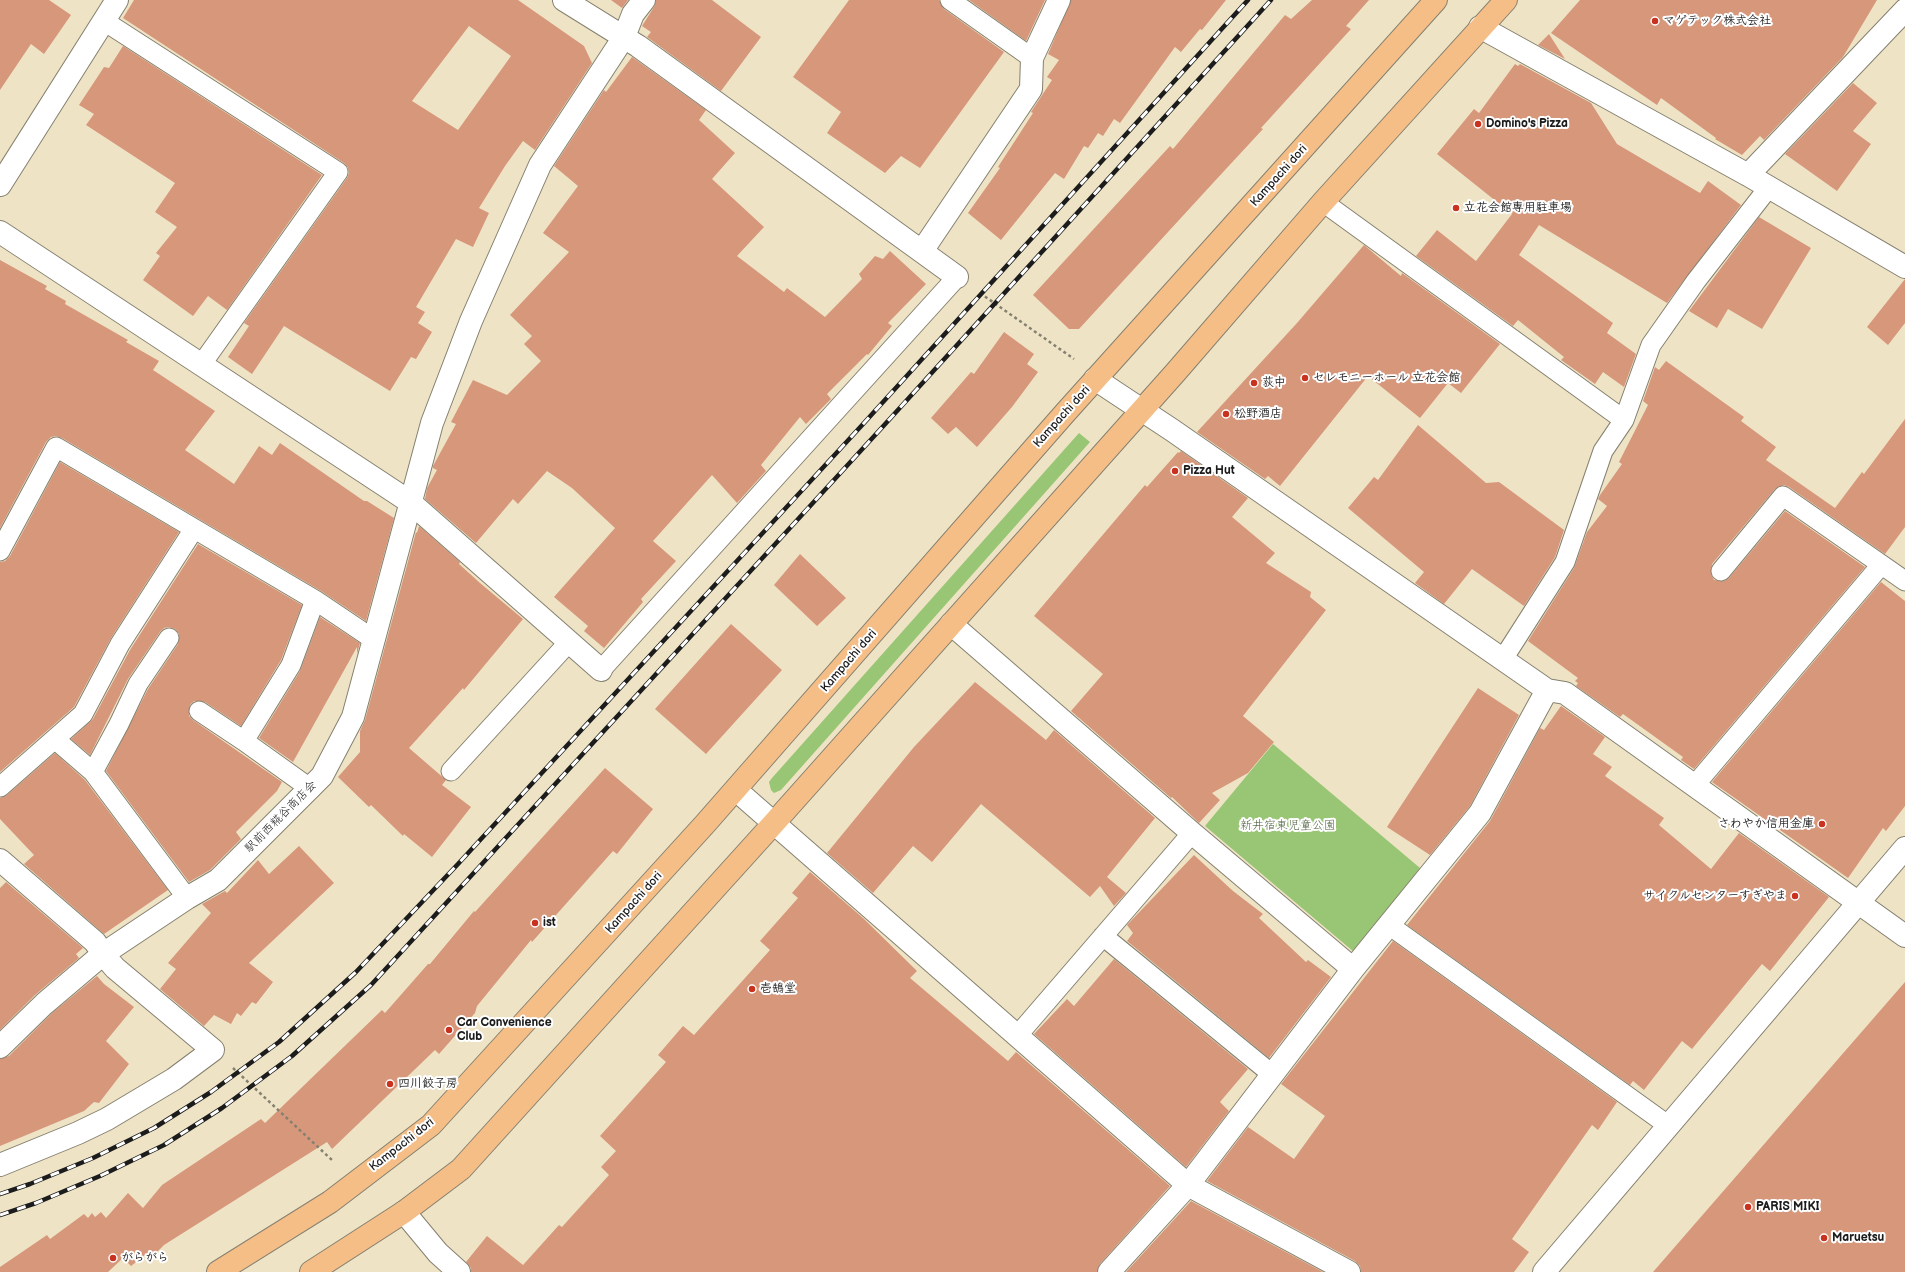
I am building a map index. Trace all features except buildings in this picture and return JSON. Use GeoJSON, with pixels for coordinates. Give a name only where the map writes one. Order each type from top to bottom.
{"type":"FeatureCollection","features":[{"type":"Feature","properties":{"kind":"main road","name":"Kampachi dori"},"geometry":{"type":"LineString","coordinates":[[218,1272],[330,1202],[431,1125],[736,790],[1095,380],[1436,0]]}},
{"type":"Feature","properties":{"kind":"main road"},"geometry":{"type":"LineString","coordinates":[[312,1272],[404,1212],[461,1169],[774,823],[1141,410],[1323,202],[1506,0]]}},
{"type":"Feature","properties":{"kind":"street"},"geometry":{"type":"LineString","coordinates":[[0,185],[117,0]]}},
{"type":"Feature","properties":{"kind":"street"},"geometry":{"type":"LineString","coordinates":[[564,0],[624,37],[957,277]]}},
{"type":"Feature","properties":{"kind":"street","name":"駅前西糀谷商店会"},"geometry":{"type":"LineString","coordinates":[[0,1047],[44,1004],[103,954],[187,898],[218,880],[286,811],[311,789],[322,776],[353,717],[432,423],[468,329],[540,165],[624,37],[633,14],[644,0]]}},
{"type":"Feature","properties":{"kind":"street"},"geometry":{"type":"LineString","coordinates":[[922,251],[1030,89],[1032,58],[1059,0]]}},
{"type":"Feature","properties":{"kind":"street"},"geometry":{"type":"LineString","coordinates":[[1748,175],[1905,10]]}},
{"type":"Feature","properties":{"kind":"street"},"geometry":{"type":"LineString","coordinates":[[1480,27],[1748,175],[1905,267]]}},
{"type":"Feature","properties":{"kind":"street"},"geometry":{"type":"LineString","coordinates":[[0,232],[410,502],[601,670]]}},
{"type":"Feature","properties":{"kind":"street"},"geometry":{"type":"LineString","coordinates":[[1095,380],[1141,410],[1547,690],[1565,693],[1904,934]]}},
{"type":"Feature","properties":{"kind":"street"},"geometry":{"type":"LineString","coordinates":[[951,624],[1192,833],[1353,969]]}},
{"type":"Feature","properties":{"kind":"street"},"geometry":{"type":"LineString","coordinates":[[1109,1272],[1188,1186],[1353,969],[1480,813],[1547,690]]}},
{"type":"Feature","properties":{"kind":"street"},"geometry":{"type":"LineString","coordinates":[[736,790],[1188,1186],[1349,1272]]}},
{"type":"Feature","properties":{"kind":"street"},"geometry":{"type":"LineString","coordinates":[[1544,1272],[1905,848]]}},
{"type":"Feature","properties":{"kind":"street"},"geometry":{"type":"LineString","coordinates":[[0,860],[95,942],[115,968],[213,1050],[174,1079],[108,1119],[66,1139],[0,1165]]}},
{"type":"Feature","properties":{"kind":"street"},"geometry":{"type":"LineString","coordinates":[[404,1212],[438,1253],[459,1272]]}},
{"type":"Feature","properties":{"kind":"lane"},"geometry":{"type":"LineString","coordinates":[[950,0],[1032,58]]}},
{"type":"Feature","properties":{"kind":"lane"},"geometry":{"type":"LineString","coordinates":[[104,21],[338,172],[201,365]]}},
{"type":"Feature","properties":{"kind":"lane"},"geometry":{"type":"LineString","coordinates":[[1503,659],[1565,562],[1603,451],[1624,420],[1651,345],[1696,281],[1769,187]]}},
{"type":"Feature","properties":{"kind":"lane"},"geometry":{"type":"LineString","coordinates":[[1323,202],[1624,420]]}},
{"type":"Feature","properties":{"kind":"lane"},"geometry":{"type":"LineString","coordinates":[[601,670],[957,277]]}},
{"type":"Feature","properties":{"kind":"lane"},"geometry":{"type":"LineString","coordinates":[[0,551],[56,447],[315,600],[373,639]]}},
{"type":"Feature","properties":{"kind":"lane"},"geometry":{"type":"LineString","coordinates":[[1720,571],[1783,496],[1905,581]]}},
{"type":"Feature","properties":{"kind":"lane"},"geometry":{"type":"LineString","coordinates":[[0,787],[56,740],[83,714],[120,644],[194,529]]}},
{"type":"Feature","properties":{"kind":"lane"},"geometry":{"type":"LineString","coordinates":[[1694,786],[1881,565]]}},
{"type":"Feature","properties":{"kind":"lane"},"geometry":{"type":"LineString","coordinates":[[244,741],[290,665],[315,600]]}},
{"type":"Feature","properties":{"kind":"lane"},"geometry":{"type":"LineString","coordinates":[[93,772],[119,724],[138,684],[169,638]]}},
{"type":"Feature","properties":{"kind":"lane"},"geometry":{"type":"LineString","coordinates":[[451,772],[569,642]]}},
{"type":"Feature","properties":{"kind":"lane"},"geometry":{"type":"LineString","coordinates":[[199,711],[311,789]]}},
{"type":"Feature","properties":{"kind":"lane"},"geometry":{"type":"LineString","coordinates":[[56,740],[93,772],[187,898]]}},
{"type":"Feature","properties":{"kind":"lane"},"geometry":{"type":"LineString","coordinates":[[1017,1036],[1192,833]]}},
{"type":"Feature","properties":{"kind":"lane"},"geometry":{"type":"LineString","coordinates":[[1389,925],[1669,1126]]}},
{"type":"Feature","properties":{"kind":"lane"},"geometry":{"type":"LineString","coordinates":[[1103,936],[1273,1075]]}},
{"type":"Feature","properties":{"kind":"path"},"geometry":{"type":"LineString","coordinates":[[957,277],[1076,360],[1095,380]]}},
{"type":"Feature","properties":{"kind":"path"},"geometry":{"type":"LineString","coordinates":[[213,1050],[333,1161]]}},
{"type":"Feature","properties":{"kind":"green space"},"geometry":{"type":"Polygon","coordinates":[[[1079,433],[1090,442],[781,790],[774,793],[771,790],[769,782],[772,778],[1079,433]]]}},
{"type":"Feature","properties":{"kind":"green space","name":"新井宿東児童公園"},"geometry":{"type":"Polygon","coordinates":[[[1273,744],[1420,868],[1354,952],[1205,826],[1273,744]]]}},
{"type":"Feature","properties":{"kind":"railway"},"geometry":{"type":"LineString","coordinates":[[0,1194],[30,1184],[93,1158],[154,1128],[211,1092],[279,1042],[356,972],[458,864],[864,423],[1248,0]]}},
{"type":"Feature","properties":{"kind":"railway"},"geometry":{"type":"LineString","coordinates":[[0,1215],[36,1203],[100,1176],[164,1145],[222,1108],[292,1056],[371,985],[877,433],[1271,0]]}},
{"type":"Feature","properties":{"kind":"place","name":"マゲテック株式会社"},"geometry":{"type":"Point","coordinates":[1655,21]}},
{"type":"Feature","properties":{"kind":"place","name":"Domino's Pizza"},"geometry":{"type":"Point","coordinates":[1478,124]}},
{"type":"Feature","properties":{"kind":"place","name":"立花会館専用駐車場"},"geometry":{"type":"Point","coordinates":[1456,208]}},
{"type":"Feature","properties":{"kind":"place","name":"セレモニーホール 立花会館"},"geometry":{"type":"Point","coordinates":[1305,378]}},
{"type":"Feature","properties":{"kind":"place","name":"荻中"},"geometry":{"type":"Point","coordinates":[1254,383]}},
{"type":"Feature","properties":{"kind":"place","name":"松野酒店"},"geometry":{"type":"Point","coordinates":[1226,414]}},
{"type":"Feature","properties":{"kind":"place","name":"Pizza Hut"},"geometry":{"type":"Point","coordinates":[1175,471]}},
{"type":"Feature","properties":{"kind":"place","name":"さわやか信用金庫"},"geometry":{"type":"Point","coordinates":[1822,824]}},
{"type":"Feature","properties":{"kind":"place","name":"サイクルセンターすぎやま"},"geometry":{"type":"Point","coordinates":[1795,896]}},
{"type":"Feature","properties":{"kind":"place","name":"ist"},"geometry":{"type":"Point","coordinates":[535,923]}},
{"type":"Feature","properties":{"kind":"place","name":"壱鵠堂"},"geometry":{"type":"Point","coordinates":[752,989]}},
{"type":"Feature","properties":{"kind":"place","name":"Car Convenience Club"},"geometry":{"type":"Point","coordinates":[449,1030]}},
{"type":"Feature","properties":{"kind":"place","name":"四川餃子房"},"geometry":{"type":"Point","coordinates":[390,1084]}},
{"type":"Feature","properties":{"kind":"place","name":"PARIS MIKI"},"geometry":{"type":"Point","coordinates":[1748,1207]}},
{"type":"Feature","properties":{"kind":"place","name":"Maruetsu"},"geometry":{"type":"Point","coordinates":[1824,1238]}},
{"type":"Feature","properties":{"kind":"place","name":"がらがら"},"geometry":{"type":"Point","coordinates":[113,1258]}}]}
